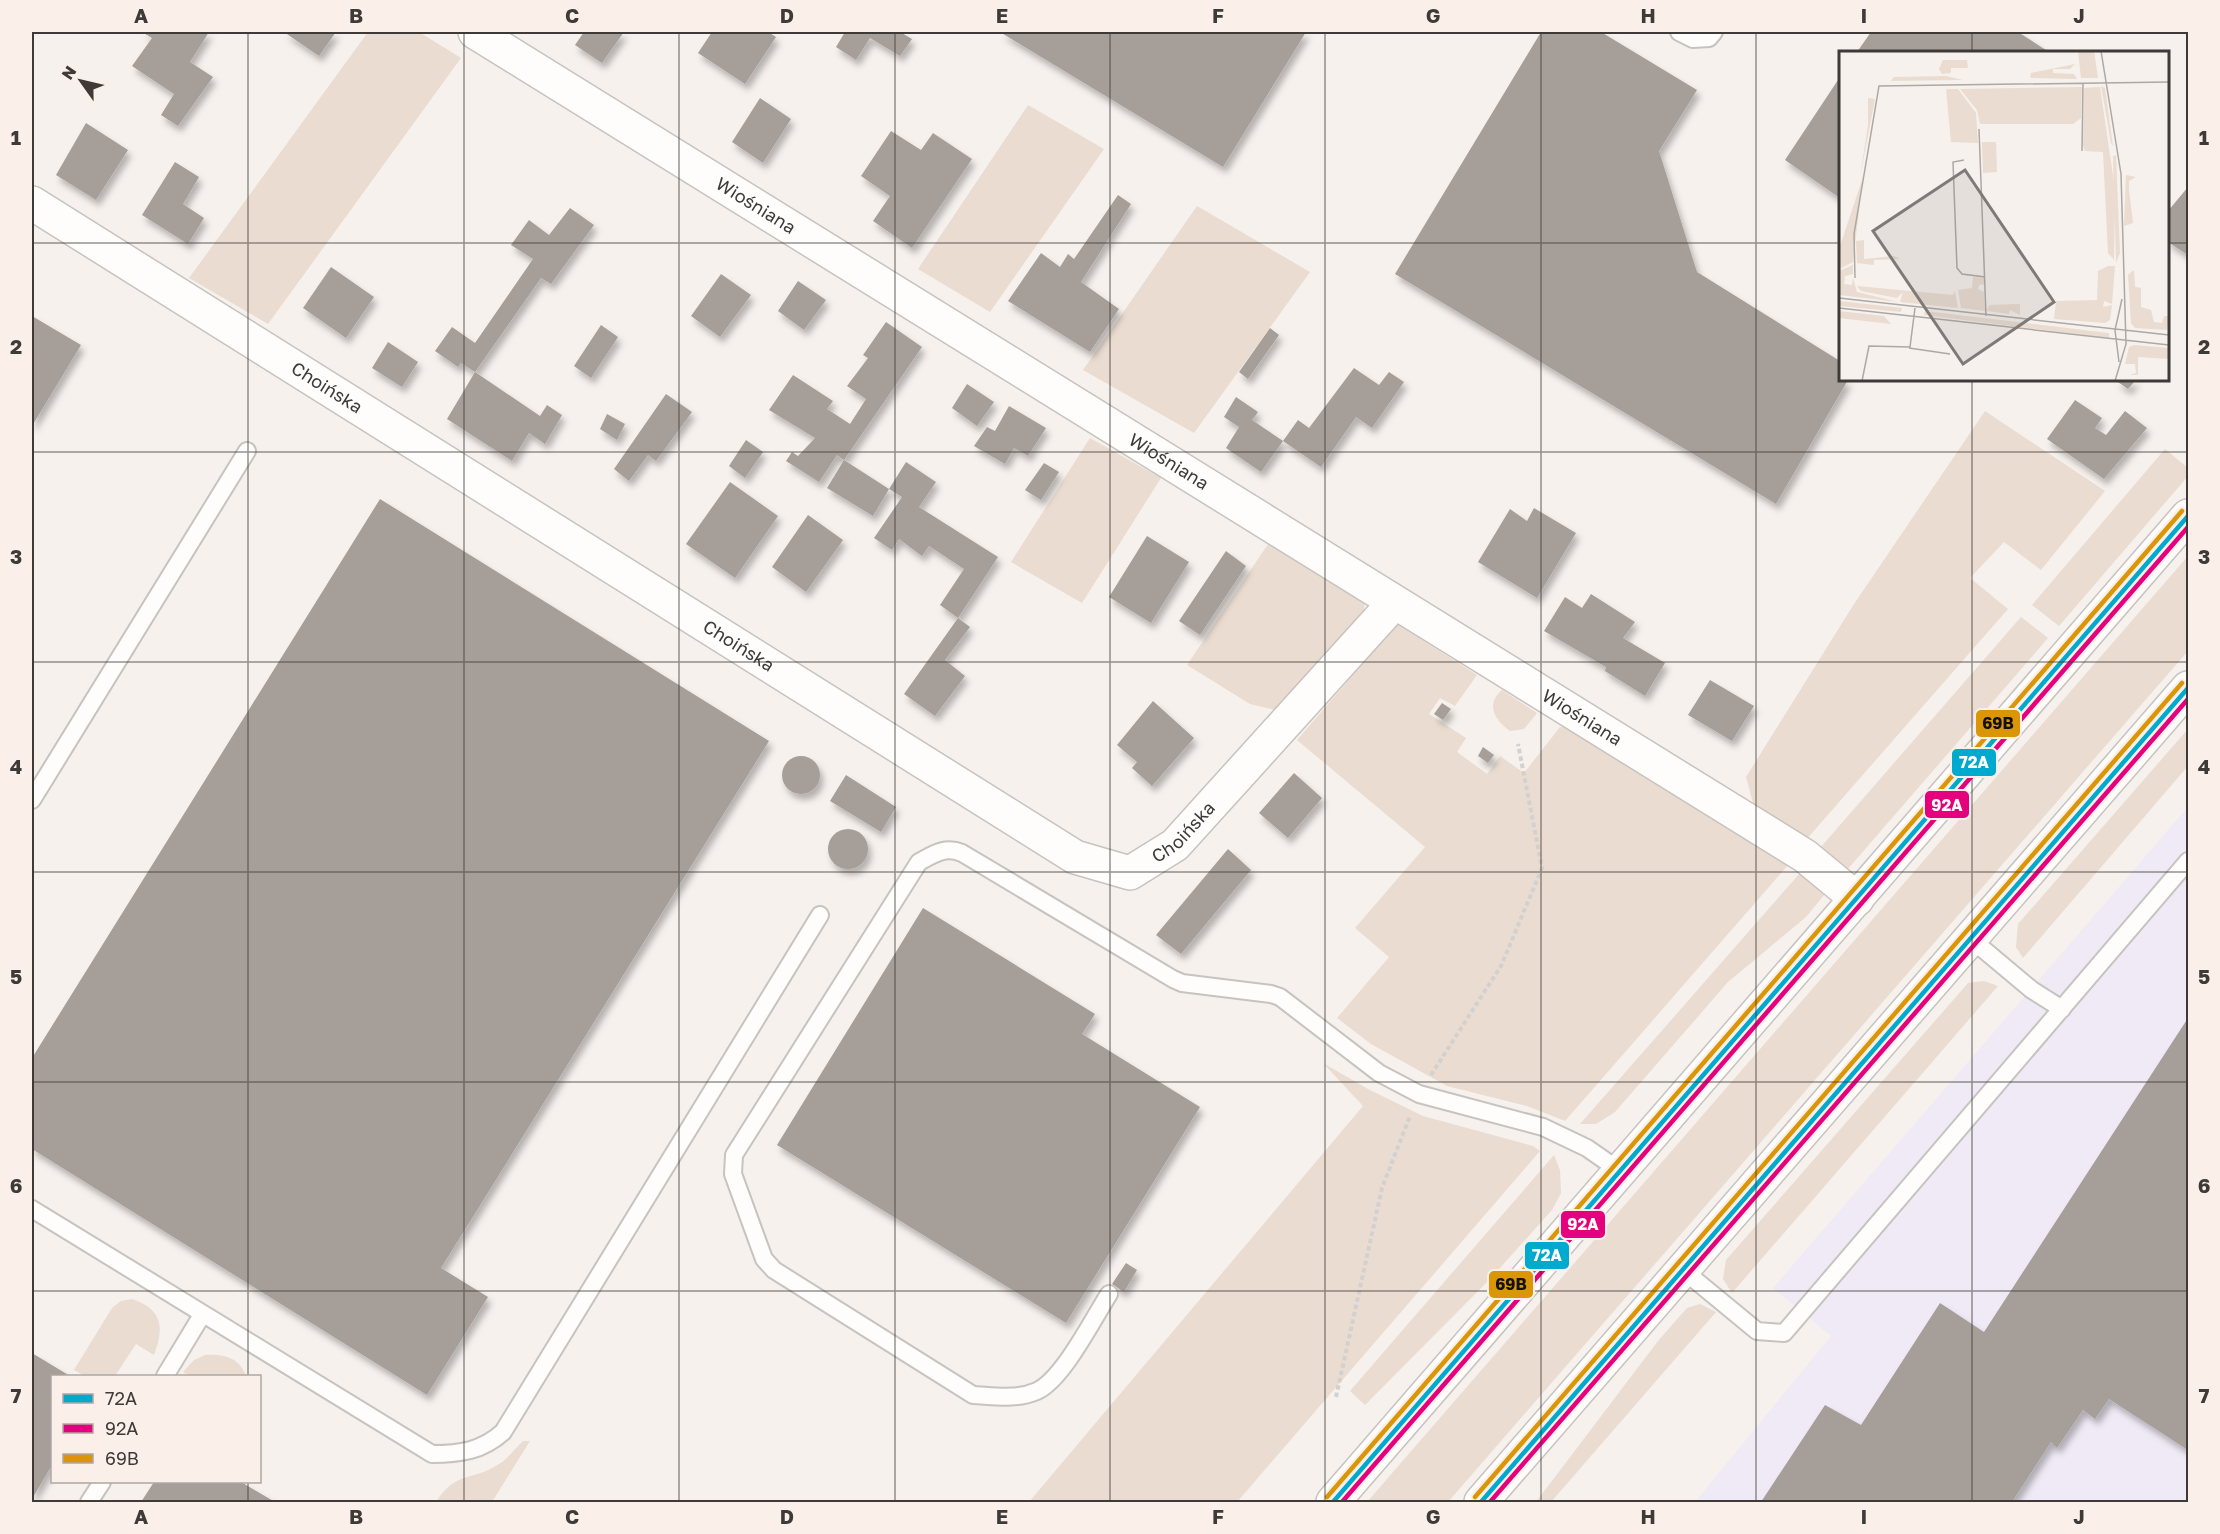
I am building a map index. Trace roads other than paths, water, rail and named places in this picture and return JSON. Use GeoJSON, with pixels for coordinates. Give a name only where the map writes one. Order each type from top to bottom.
{"type":"FeatureCollection","features":[{"type":"Feature","properties":{"kind":"street","name":"Wiośniana"},"geometry":{"type":"LineString","coordinates":[[475,32],[1805,856],[1857,899]]}},
{"type":"Feature","properties":{"kind":"street","name":"Choińska"},"geometry":{"type":"LineString","coordinates":[[32,203],[1075,857],[1119,870],[1130,873],[1175,845],[1394,603]]}},
{"type":"Feature","properties":{"kind":"street"},"geometry":{"type":"LineString","coordinates":[[1333,1503],[2188,516]]}},
{"type":"Feature","properties":{"kind":"street"},"geometry":{"type":"LineString","coordinates":[[1481,1503],[2188,688]]}},
{"type":"Feature","properties":{"kind":"lane"},"geometry":{"type":"LineString","coordinates":[[1679,32],[1693,39],[1709,38],[1714,32]]}},
{"type":"Feature","properties":{"kind":"lane"},"geometry":{"type":"LineString","coordinates":[[32,800],[247,451]]}},
{"type":"Feature","properties":{"kind":"lane"},"geometry":{"type":"LineString","coordinates":[[1109,1294],[1064,1365],[1038,1390],[1010,1397],[973,1395],[774,1270],[764,1258],[733,1174],[734,1155],[919,862],[938,851],[953,849],[1173,979],[1182,983],[1280,997],[1379,1073],[1419,1094],[1517,1119],[1553,1131],[1587,1148],[1620,1172]]}},
{"type":"Feature","properties":{"kind":"lane"},"geometry":{"type":"LineString","coordinates":[[1683,1269],[1757,1331],[1784,1333],[2188,861]]}},
{"type":"Feature","properties":{"kind":"lane"},"geometry":{"type":"LineString","coordinates":[[32,1209],[432,1454],[452,1454],[475,1450],[490,1443],[503,1432],[820,915]]}},
{"type":"Feature","properties":{"kind":"lane"},"geometry":{"type":"LineString","coordinates":[[1971,939],[2024,983],[2061,1009]]}},
{"type":"Feature","properties":{"kind":"lane"},"geometry":{"type":"LineString","coordinates":[[166,1375],[202,1315]]}},
{"type":"Feature","properties":{"kind":"lane"},"geometry":{"type":"LineString","coordinates":[[90,1503],[101,1483]]}}]}
